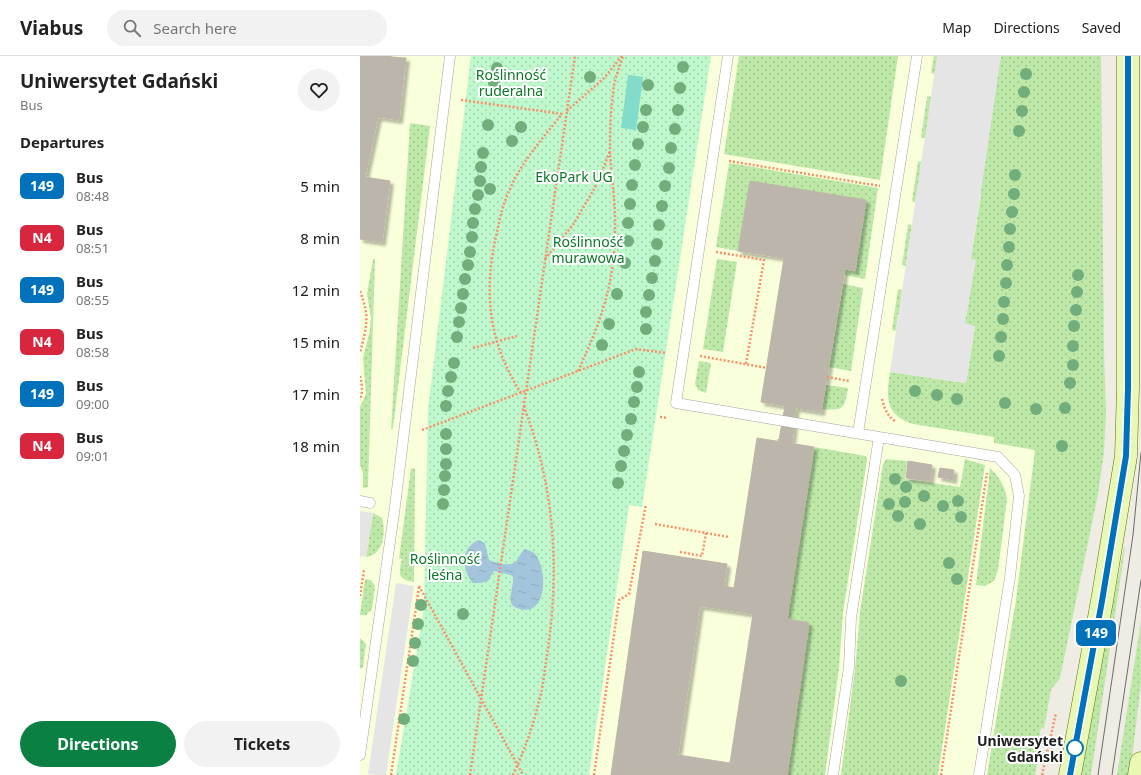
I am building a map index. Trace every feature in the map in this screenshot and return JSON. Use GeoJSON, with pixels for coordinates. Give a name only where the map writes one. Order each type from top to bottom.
{"type":"FeatureCollection","features":[{"type":"Feature","properties":{"kind":"street"},"geometry":{"type":"LineString","coordinates":[[1070,775],[1102,601],[1126,456],[1128,388],[1128,56]]}},
{"type":"Feature","properties":{"kind":"street"},"geometry":{"type":"LineString","coordinates":[[1140,775],[1141,763]]}},
{"type":"Feature","properties":{"kind":"lane"},"geometry":{"type":"LineString","coordinates":[[360,755],[396,498],[450,56]]}},
{"type":"Feature","properties":{"kind":"lane"},"geometry":{"type":"LineString","coordinates":[[728,56],[676,403],[989,455],[998,457],[1015,474],[1019,496],[1010,577],[979,775]]}},
{"type":"Feature","properties":{"kind":"lane"},"geometry":{"type":"LineString","coordinates":[[858,433],[916,56]]}},
{"type":"Feature","properties":{"kind":"lane"},"geometry":{"type":"LineString","coordinates":[[833,775],[849,667],[851,618],[879,437]]}},
{"type":"Feature","properties":{"kind":"path"},"geometry":{"type":"LineString","coordinates":[[470,775],[575,56]]}},
{"type":"Feature","properties":{"kind":"path"},"geometry":{"type":"LineString","coordinates":[[567,111],[604,78],[622,56]]}},
{"type":"Feature","properties":{"kind":"path"},"geometry":{"type":"LineString","coordinates":[[578,371],[602,316],[613,266],[615,230],[610,150],[611,120],[614,85],[622,56]]}},
{"type":"Feature","properties":{"kind":"path"},"geometry":{"type":"LineString","coordinates":[[465,100],[566,115]]}},
{"type":"Feature","properties":{"kind":"path"},"geometry":{"type":"LineString","coordinates":[[521,393],[505,365],[497,342],[490,311],[489,279],[502,210],[510,189],[530,154],[562,114]]}},
{"type":"Feature","properties":{"kind":"path"},"geometry":{"type":"LineString","coordinates":[[545,260],[573,225],[596,184],[610,150]]}},
{"type":"Feature","properties":{"kind":"path"},"geometry":{"type":"LineString","coordinates":[[712,158],[883,186]]}},
{"type":"Feature","properties":{"kind":"path"},"geometry":{"type":"LineString","coordinates":[[713,251],[764,260],[746,364]]}},
{"type":"Feature","properties":{"kind":"path"},"geometry":{"type":"LineString","coordinates":[[360,291],[367,313],[367,327],[360,352]]}},
{"type":"Feature","properties":{"kind":"path"},"geometry":{"type":"LineString","coordinates":[[473,348],[517,336]]}},
{"type":"Feature","properties":{"kind":"path"},"geometry":{"type":"LineString","coordinates":[[421,431],[636,349],[670,354]]}},
{"type":"Feature","properties":{"kind":"path"},"geometry":{"type":"LineString","coordinates":[[698,356],[767,368]]}},
{"type":"Feature","properties":{"kind":"path"},"geometry":{"type":"LineString","coordinates":[[360,376],[362,383],[360,400]]}},
{"type":"Feature","properties":{"kind":"path"},"geometry":{"type":"LineString","coordinates":[[882,393],[884,409],[892,420],[897,422]]}},
{"type":"Feature","properties":{"kind":"path"},"geometry":{"type":"LineString","coordinates":[[513,775],[518,765],[540,700],[549,642],[554,589],[554,546],[548,495],[536,443],[524,407]]}},
{"type":"Feature","properties":{"kind":"path"},"geometry":{"type":"LineString","coordinates":[[941,775],[989,455]]}},
{"type":"Feature","properties":{"kind":"path"},"geometry":{"type":"LineString","coordinates":[[594,775],[619,600],[629,594],[646,504]]}},
{"type":"Feature","properties":{"kind":"path"},"geometry":{"type":"LineString","coordinates":[[655,524],[729,537]]}},
{"type":"Feature","properties":{"kind":"path"},"geometry":{"type":"LineString","coordinates":[[680,552],[702,556],[706,533]]}},
{"type":"Feature","properties":{"kind":"path"},"geometry":{"type":"LineString","coordinates":[[360,596],[364,570]]}},
{"type":"Feature","properties":{"kind":"path"},"geometry":{"type":"LineString","coordinates":[[391,775],[419,586],[523,775]]}},
{"type":"Feature","properties":{"kind":"path"},"geometry":{"type":"LineString","coordinates":[[1042,775],[1057,706]]}},
{"type":"Feature","properties":{"kind":"shaded area","name":"Uniwersytet Gdański"},"geometry":{"type":"Polygon","coordinates":[[[360,56],[1088,56],[1023,775],[360,775],[360,56]]]}},
{"type":"Feature","properties":{"kind":"shaded area"},"geometry":{"type":"Polygon","coordinates":[[[937,56],[1001,56],[971,259],[976,260],[965,323],[975,326],[966,383],[890,372],[937,56]]]}},
{"type":"Feature","properties":{"kind":"shaded area"},"geometry":{"type":"Polygon","coordinates":[[[628,75],[643,77],[636,130],[621,128],[628,75]]]}},
{"type":"Feature","properties":{"kind":"shaded area"},"geometry":{"type":"Polygon","coordinates":[[[360,511],[373,513],[366,557],[361,556],[360,559],[360,511]]]}},
{"type":"Feature","properties":{"kind":"shaded area"},"geometry":{"type":"Polygon","coordinates":[[[396,583],[414,586],[386,775],[368,774],[396,583]]]}},
{"type":"Feature","properties":{"kind":"green space","name":"EkoPark UG"},"geometry":{"type":"Polygon","coordinates":[[[471,56],[711,56],[642,507],[629,505],[589,775],[396,775],[424,608],[428,409],[471,56]]]}},
{"type":"Feature","properties":{"kind":"green space"},"geometry":{"type":"Polygon","coordinates":[[[739,56],[898,56],[880,180],[724,154],[739,56]]]}},
{"type":"Feature","properties":{"kind":"green space"},"geometry":{"type":"Polygon","coordinates":[[[934,56],[977,56],[1001,60],[1001,56],[1101,56],[1106,413],[1104,452],[1098,494],[1060,678],[1051,690],[1044,729],[1041,728],[1037,747],[1040,748],[1035,775],[987,775],[1016,600],[1035,450],[994,443],[994,437],[913,424],[897,416],[892,410],[888,397],[890,372],[966,383],[975,326],[898,314],[896,330],[894,331],[892,329],[898,290],[900,289],[902,290],[900,307],[966,318],[975,260],[908,249],[906,266],[902,265],[908,225],[910,224],[912,226],[909,243],[972,252],[981,195],[918,185],[915,202],[912,201],[918,162],[920,161],[919,179],[928,121],[925,138],[923,138],[921,137],[927,97],[931,97],[929,114],[935,73],[933,74],[931,72],[934,56]]]}},
{"type":"Feature","properties":{"kind":"green space"},"geometry":{"type":"Polygon","coordinates":[[[410,123],[430,126],[393,428],[391,430],[410,123]]]}},
{"type":"Feature","properties":{"kind":"green space"},"geometry":{"type":"Polygon","coordinates":[[[729,163],[878,188],[865,279],[844,275],[845,269],[855,271],[866,200],[750,181],[738,251],[716,247],[729,163]]]}},
{"type":"Feature","properties":{"kind":"green space"},"geometry":{"type":"Polygon","coordinates":[[[373,259],[375,259],[368,487],[363,488],[363,473],[360,465],[360,407],[366,394],[363,358],[370,330],[371,318],[367,294],[373,259]]]}},
{"type":"Feature","properties":{"kind":"green space"},"geometry":{"type":"Polygon","coordinates":[[[717,259],[737,262],[723,352],[703,349],[717,259]]]}},
{"type":"Feature","properties":{"kind":"green space"},"geometry":{"type":"Polygon","coordinates":[[[843,284],[863,288],[851,371],[829,367],[843,284]]]}},
{"type":"Feature","properties":{"kind":"green space"},"geometry":{"type":"Polygon","coordinates":[[[699,361],[711,363],[706,393],[698,390],[695,384],[699,361]]]}},
{"type":"Feature","properties":{"kind":"green space"},"geometry":{"type":"Polygon","coordinates":[[[826,385],[848,388],[846,400],[839,409],[822,409],[826,385]]]}},
{"type":"Feature","properties":{"kind":"green space"},"geometry":{"type":"Polygon","coordinates":[[[814,447],[866,456],[867,460],[843,612],[839,668],[825,775],[787,775],[809,623],[787,619],[814,447]]]}},
{"type":"Feature","properties":{"kind":"green space"},"geometry":{"type":"Polygon","coordinates":[[[886,459],[907,461],[905,479],[960,487],[965,459],[985,465],[938,775],[841,775],[855,669],[860,612],[883,464],[886,459]]]}},
{"type":"Feature","properties":{"kind":"green space"},"geometry":{"type":"Polygon","coordinates":[[[411,468],[415,469],[414,582],[402,578],[400,575],[402,559],[399,559],[411,468]]]}},
{"type":"Feature","properties":{"kind":"green space"},"geometry":{"type":"Polygon","coordinates":[[[990,468],[1001,482],[1007,499],[998,570],[994,581],[985,586],[976,585],[990,468]]]}},
{"type":"Feature","properties":{"kind":"green space"},"geometry":{"type":"Polygon","coordinates":[[[373,513],[382,518],[384,530],[382,542],[377,552],[366,557],[369,539],[360,530],[370,532],[373,513]]]}},
{"type":"Feature","properties":{"kind":"green space"},"geometry":{"type":"Polygon","coordinates":[[[1124,547],[1091,775],[1080,775],[1124,547]]]}},
{"type":"Feature","properties":{"kind":"green space"},"geometry":{"type":"Polygon","coordinates":[[[365,579],[371,580],[375,586],[372,609],[366,615],[360,615],[365,579]]]}},
{"type":"Feature","properties":{"kind":"green space"},"geometry":{"type":"Polygon","coordinates":[[[1141,621],[1141,683],[1130,775],[1117,775],[1141,621]]]}},
{"type":"Feature","properties":{"kind":"green space"},"geometry":{"type":"Polygon","coordinates":[[[360,638],[366,644],[363,667],[360,669],[360,638]]]}},
{"type":"Feature","properties":{"kind":"water"},"geometry":{"type":"Polygon","coordinates":[[[479,540],[485,544],[489,560],[500,563],[512,564],[525,549],[534,553],[539,559],[543,579],[543,589],[536,605],[529,609],[520,609],[512,605],[511,597],[513,577],[511,575],[494,571],[488,581],[473,583],[469,578],[465,566],[465,559],[468,548],[479,540]]]}},
{"type":"Feature","properties":{"kind":"building"},"geometry":{"type":"Polygon","coordinates":[[[360,56],[391,56],[406,58],[399,120],[378,117],[365,177],[390,181],[382,242],[360,239],[360,56]]]}},
{"type":"Feature","properties":{"kind":"building"},"geometry":{"type":"Polygon","coordinates":[[[750,181],[866,200],[855,271],[845,269],[821,412],[761,402],[784,258],[738,251],[750,181]]]}},
{"type":"Feature","properties":{"kind":"building"},"geometry":{"type":"Polygon","coordinates":[[[785,406],[796,407],[792,443],[778,441],[785,406]]]}},
{"type":"Feature","properties":{"kind":"building"},"geometry":{"type":"Polygon","coordinates":[[[757,438],[814,447],[787,619],[809,623],[787,775],[611,775],[643,551],[727,564],[724,586],[734,588],[757,438]],[[700,606],[678,755],[730,763],[753,614],[700,606]]]}},
{"type":"Feature","properties":{"kind":"building"},"geometry":{"type":"Polygon","coordinates":[[[908,461],[932,465],[930,481],[906,478],[908,461]]]}},
{"type":"Feature","properties":{"kind":"building"},"geometry":{"type":"Polygon","coordinates":[[[940,468],[954,470],[953,480],[938,477],[940,468]]]}},
{"type":"Feature","properties":{"kind":"tram line"},"geometry":{"type":"LineString","coordinates":[[1098,775],[1133,535],[1141,453]]}},
{"type":"Feature","properties":{"kind":"tram line"},"geometry":{"type":"LineString","coordinates":[[1112,775],[1141,580]]}},
{"type":"Feature","properties":{"kind":"bus line","name":"149"},"geometry":{"type":"LineString","coordinates":[[1070,775],[1102,601],[1126,456],[1128,388],[1128,56]]}},
{"type":"Feature","properties":{"kind":"place","name":"Uniwersytet Gdański"},"geometry":{"type":"Point","coordinates":[1075,748]}},
{"type":"Feature","properties":{"kind":"park label","name":"Roślinność ruderalna"},"geometry":{"type":"Point","coordinates":[511,82]}},
{"type":"Feature","properties":{"kind":"park label","name":"Roślinność murawowa"},"geometry":{"type":"Point","coordinates":[588,250]}},
{"type":"Feature","properties":{"kind":"park label","name":"Roślinność leśna"},"geometry":{"type":"Point","coordinates":[445,566]}}]}
